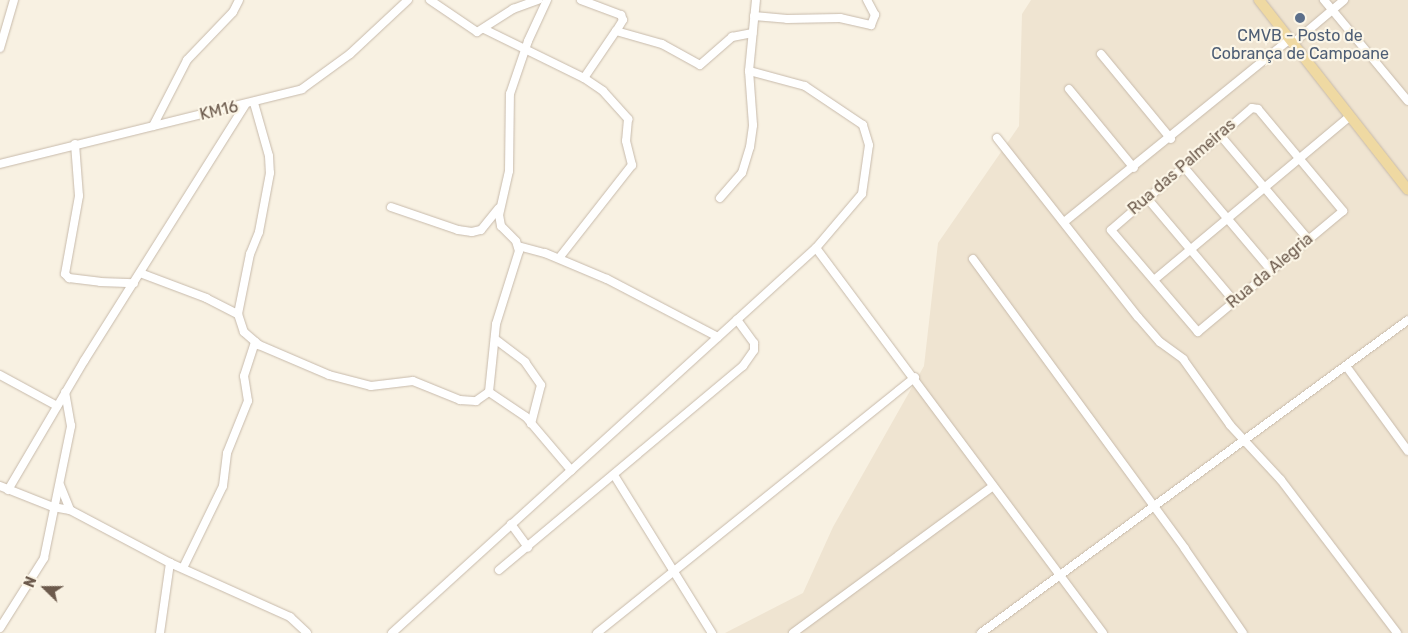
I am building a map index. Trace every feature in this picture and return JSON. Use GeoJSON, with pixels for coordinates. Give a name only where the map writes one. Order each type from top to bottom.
{"type":"FeatureCollection","features":[{"type":"Feature","properties":{"kind":"main road"},"geometry":{"type":"LineString","coordinates":[[1259,0],[1408,190]]}},
{"type":"Feature","properties":{"kind":"street"},"geometry":{"type":"LineString","coordinates":[[0,48],[14,0]]}},
{"type":"Feature","properties":{"kind":"street"},"geometry":{"type":"LineString","coordinates":[[153,126],[187,60],[233,12],[239,0]]}},
{"type":"Feature","properties":{"kind":"street","name":"KM16"},"geometry":{"type":"LineString","coordinates":[[0,164],[75,144],[254,103],[302,89],[317,81],[408,0]]}},
{"type":"Feature","properties":{"kind":"street"},"geometry":{"type":"LineString","coordinates":[[430,0],[471,30],[484,29],[584,78],[603,91],[628,118],[626,141],[632,165],[559,258]]}},
{"type":"Feature","properties":{"kind":"street"},"geometry":{"type":"LineString","coordinates":[[484,29],[502,15],[538,0]]}},
{"type":"Feature","properties":{"kind":"street"},"geometry":{"type":"LineString","coordinates":[[547,0],[525,49],[510,94],[509,171],[500,207],[501,226],[518,246],[559,258],[640,295],[718,337]]}},
{"type":"Feature","properties":{"kind":"street"},"geometry":{"type":"LineString","coordinates":[[581,0],[621,15],[622,20],[584,78]]}},
{"type":"Feature","properties":{"kind":"street"},"geometry":{"type":"LineString","coordinates":[[720,198],[742,173],[748,155],[753,125],[749,71],[756,0]]}},
{"type":"Feature","properties":{"kind":"street"},"geometry":{"type":"LineString","coordinates":[[754,16],[787,20],[840,18],[871,25],[875,15],[867,0]]}},
{"type":"Feature","properties":{"kind":"street"},"geometry":{"type":"LineString","coordinates":[[1324,0],[1408,100]]}},
{"type":"Feature","properties":{"kind":"street"},"geometry":{"type":"LineString","coordinates":[[1064,222],[1344,0]]}},
{"type":"Feature","properties":{"kind":"street"},"geometry":{"type":"LineString","coordinates":[[616,31],[662,44],[700,65],[732,37],[753,33]]}},
{"type":"Feature","properties":{"kind":"street"},"geometry":{"type":"LineString","coordinates":[[1101,54],[1171,138]]}},
{"type":"Feature","properties":{"kind":"street"},"geometry":{"type":"LineString","coordinates":[[392,633],[816,248],[864,192],[869,145],[867,131],[840,108],[804,86],[749,71]]}},
{"type":"Feature","properties":{"kind":"street"},"geometry":{"type":"LineString","coordinates":[[1069,89],[1134,168]]}},
{"type":"Feature","properties":{"kind":"street"},"geometry":{"type":"LineString","coordinates":[[254,103],[270,156],[270,173],[259,232],[250,254],[238,314],[244,332],[255,342],[316,370],[371,386],[413,381],[469,401],[482,399],[489,392],[496,339],[496,324],[518,246]]}},
{"type":"Feature","properties":{"kind":"street"},"geometry":{"type":"LineString","coordinates":[[8,490],[57,406],[245,105]]}},
{"type":"Feature","properties":{"kind":"street","name":"Rua das Palmeiras"},"geometry":{"type":"LineString","coordinates":[[1154,280],[1111,230],[1183,166],[1255,108],[1299,157]]}},
{"type":"Feature","properties":{"kind":"street"},"geometry":{"type":"LineString","coordinates":[[1154,280],[1349,117]]}},
{"type":"Feature","properties":{"kind":"street"},"geometry":{"type":"LineString","coordinates":[[1220,135],[1308,239]]}},
{"type":"Feature","properties":{"kind":"street"},"geometry":{"type":"LineString","coordinates":[[997,138],[1149,329],[1183,359],[1230,425],[1287,487],[1397,633]]}},
{"type":"Feature","properties":{"kind":"street"},"geometry":{"type":"LineString","coordinates":[[75,144],[79,196],[65,274],[68,278],[134,283]]}},
{"type":"Feature","properties":{"kind":"street","name":"Rua da Alegria"},"geometry":{"type":"LineString","coordinates":[[1154,280],[1198,332],[1344,211],[1299,157]]}},
{"type":"Feature","properties":{"kind":"street"},"geometry":{"type":"LineString","coordinates":[[1183,166],[1271,270]]}},
{"type":"Feature","properties":{"kind":"street"},"geometry":{"type":"LineString","coordinates":[[1146,198],[1234,301]]}},
{"type":"Feature","properties":{"kind":"street"},"geometry":{"type":"LineString","coordinates":[[390,207],[458,230],[477,232],[500,207]]}},
{"type":"Feature","properties":{"kind":"street"},"geometry":{"type":"LineString","coordinates":[[816,248],[915,377],[992,486],[1102,633]]}},
{"type":"Feature","properties":{"kind":"street"},"geometry":{"type":"LineString","coordinates":[[973,259],[1155,508],[1243,633]]}},
{"type":"Feature","properties":{"kind":"street"},"geometry":{"type":"LineString","coordinates":[[140,273],[206,298],[238,314]]}},
{"type":"Feature","properties":{"kind":"street"},"geometry":{"type":"LineString","coordinates":[[499,570],[743,366],[752,354],[754,343],[737,320]]}},
{"type":"Feature","properties":{"kind":"street"},"geometry":{"type":"LineString","coordinates":[[981,633],[1155,508],[1408,320]]}},
{"type":"Feature","properties":{"kind":"street"},"geometry":{"type":"LineString","coordinates":[[496,339],[525,362],[541,385],[531,424]]}},
{"type":"Feature","properties":{"kind":"street"},"geometry":{"type":"LineString","coordinates":[[183,568],[223,486],[226,453],[248,401],[244,376],[255,342]]}},
{"type":"Feature","properties":{"kind":"street"},"geometry":{"type":"LineString","coordinates":[[1346,366],[1408,451]]}},
{"type":"Feature","properties":{"kind":"street"},"geometry":{"type":"LineString","coordinates":[[0,375],[57,406]]}},
{"type":"Feature","properties":{"kind":"street"},"geometry":{"type":"LineString","coordinates":[[597,633],[915,377]]}},
{"type":"Feature","properties":{"kind":"street"},"geometry":{"type":"LineString","coordinates":[[489,392],[520,412],[571,470]]}},
{"type":"Feature","properties":{"kind":"street"},"geometry":{"type":"LineString","coordinates":[[0,628],[2,617],[42,565],[53,507],[60,485],[71,421],[66,393]]}},
{"type":"Feature","properties":{"kind":"street"},"geometry":{"type":"LineString","coordinates":[[614,475],[675,570],[712,633]]}},
{"type":"Feature","properties":{"kind":"street"},"geometry":{"type":"LineString","coordinates":[[60,485],[70,510]]}},
{"type":"Feature","properties":{"kind":"street"},"geometry":{"type":"LineString","coordinates":[[0,486],[53,507],[70,510],[170,563],[290,617],[307,633]]}},
{"type":"Feature","properties":{"kind":"street"},"geometry":{"type":"LineString","coordinates":[[793,633],[992,486]]}},
{"type":"Feature","properties":{"kind":"street"},"geometry":{"type":"LineString","coordinates":[[511,524],[528,547]]}},
{"type":"Feature","properties":{"kind":"street"},"geometry":{"type":"LineString","coordinates":[[160,633],[170,563]]}},
{"type":"Feature","properties":{"kind":"shaded area"},"geometry":{"type":"Polygon","coordinates":[[[1031,0],[1408,0],[1408,633],[725,633],[803,593],[833,527],[924,366],[938,243],[1019,126],[1022,14],[1031,0]]]}},
{"type":"Feature","properties":{"kind":"place","name":"CMVB - Posto de Cobrança de Campoane"},"geometry":{"type":"Point","coordinates":[1300,18]}}]}
